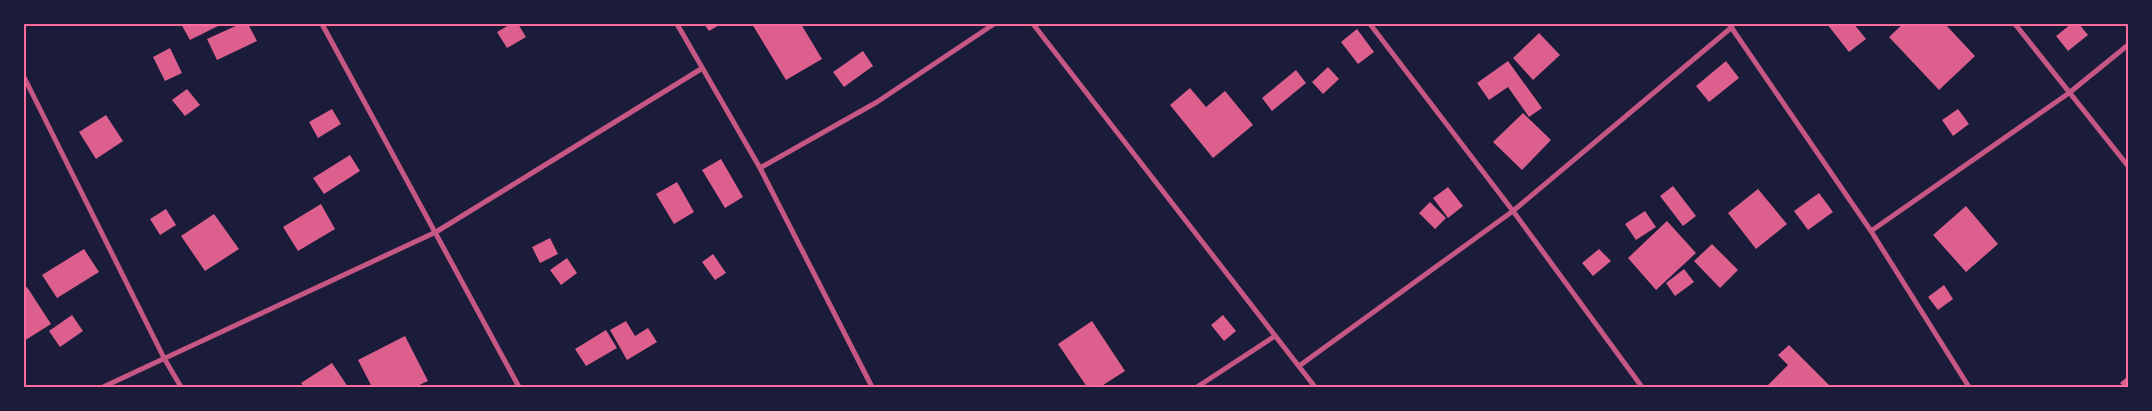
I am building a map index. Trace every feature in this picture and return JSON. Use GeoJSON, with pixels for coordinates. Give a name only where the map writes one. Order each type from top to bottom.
{"type":"FeatureCollection","features":[{"type":"Feature","properties":{"kind":"street"},"geometry":{"type":"LineString","coordinates":[[322,24],[519,387]]}},
{"type":"Feature","properties":{"kind":"street"},"geometry":{"type":"LineString","coordinates":[[677,24],[701,69],[760,168],[872,387]]}},
{"type":"Feature","properties":{"kind":"street"},"geometry":{"type":"LineString","coordinates":[[760,168],[877,102],[994,24]]}},
{"type":"Feature","properties":{"kind":"street"},"geometry":{"type":"LineString","coordinates":[[1033,24],[1315,387]]}},
{"type":"Feature","properties":{"kind":"street"},"geometry":{"type":"LineString","coordinates":[[1370,24],[1513,211],[1642,387]]}},
{"type":"Feature","properties":{"kind":"street"},"geometry":{"type":"LineString","coordinates":[[2015,24],[2128,166]]}},
{"type":"Feature","properties":{"kind":"street"},"geometry":{"type":"LineString","coordinates":[[1299,366],[1513,211],[1730,25],[1871,231],[1969,387]]}},
{"type":"Feature","properties":{"kind":"street"},"geometry":{"type":"LineString","coordinates":[[1871,231],[2069,93],[2128,45]]}},
{"type":"Feature","properties":{"kind":"street"},"geometry":{"type":"LineString","coordinates":[[103,387],[436,232],[701,69]]}},
{"type":"Feature","properties":{"kind":"street"},"geometry":{"type":"LineString","coordinates":[[24,77],[164,358],[181,387]]}},
{"type":"Feature","properties":{"kind":"street"},"geometry":{"type":"LineString","coordinates":[[1197,387],[1275,336]]}},
{"type":"Feature","properties":{"kind":"building"},"geometry":{"type":"Polygon","coordinates":[[[181,24],[222,24],[190,40],[181,24]]]}},
{"type":"Feature","properties":{"kind":"building"},"geometry":{"type":"Polygon","coordinates":[[[240,24],[248,24],[257,41],[217,60],[207,39],[240,24]]]}},
{"type":"Feature","properties":{"kind":"building"},"geometry":{"type":"Polygon","coordinates":[[[511,24],[518,24],[526,37],[507,48],[497,32],[511,24]]]}},
{"type":"Feature","properties":{"kind":"building"},"geometry":{"type":"Polygon","coordinates":[[[704,24],[721,24],[709,31],[704,24]]]}},
{"type":"Feature","properties":{"kind":"building"},"geometry":{"type":"Polygon","coordinates":[[[752,24],[801,24],[822,59],[786,80],[752,24]]]}},
{"type":"Feature","properties":{"kind":"building"},"geometry":{"type":"Polygon","coordinates":[[[1827,24],[1854,24],[1866,39],[1849,52],[1827,24]]]}},
{"type":"Feature","properties":{"kind":"building"},"geometry":{"type":"Polygon","coordinates":[[[1903,24],[1945,24],[1975,56],[1939,90],[1889,37],[1903,24]]]}},
{"type":"Feature","properties":{"kind":"building"},"geometry":{"type":"Polygon","coordinates":[[[2071,24],[2079,24],[2088,35],[2068,51],[2056,36],[2071,24]]]}},
{"type":"Feature","properties":{"kind":"building"},"geometry":{"type":"Polygon","coordinates":[[[1357,29],[1374,52],[1358,64],[1341,42],[1357,29]]]}},
{"type":"Feature","properties":{"kind":"building"},"geometry":{"type":"Polygon","coordinates":[[[1539,33],[1560,55],[1533,80],[1513,58],[1539,33]]]}},
{"type":"Feature","properties":{"kind":"building"},"geometry":{"type":"Polygon","coordinates":[[[170,48],[182,73],[165,81],[153,57],[170,48]]]}},
{"type":"Feature","properties":{"kind":"building"},"geometry":{"type":"Polygon","coordinates":[[[863,51],[873,66],[844,87],[833,72],[863,51]]]}},
{"type":"Feature","properties":{"kind":"building"},"geometry":{"type":"Polygon","coordinates":[[[1508,61],[1542,108],[1529,117],[1508,87],[1489,100],[1477,83],[1508,61]]]}},
{"type":"Feature","properties":{"kind":"building"},"geometry":{"type":"Polygon","coordinates":[[[1726,61],[1739,78],[1709,102],[1696,86],[1726,61]]]}},
{"type":"Feature","properties":{"kind":"building"},"geometry":{"type":"Polygon","coordinates":[[[1328,67],[1339,79],[1323,94],[1312,82],[1328,67]]]}},
{"type":"Feature","properties":{"kind":"building"},"geometry":{"type":"Polygon","coordinates":[[[1296,70],[1306,83],[1272,111],[1262,98],[1296,70]]]}},
{"type":"Feature","properties":{"kind":"building"},"geometry":{"type":"Polygon","coordinates":[[[1190,88],[1206,107],[1225,91],[1253,125],[1213,158],[1170,105],[1190,88]]]}},
{"type":"Feature","properties":{"kind":"building"},"geometry":{"type":"Polygon","coordinates":[[[187,89],[200,105],[185,116],[172,100],[187,89]]]}},
{"type":"Feature","properties":{"kind":"building"},"geometry":{"type":"Polygon","coordinates":[[[332,109],[341,124],[318,138],[309,122],[332,109]]]}},
{"type":"Feature","properties":{"kind":"building"},"geometry":{"type":"Polygon","coordinates":[[[1958,109],[1969,124],[1953,136],[1942,120],[1958,109]]]}},
{"type":"Feature","properties":{"kind":"building"},"geometry":{"type":"Polygon","coordinates":[[[1523,113],[1551,140],[1522,170],[1493,142],[1523,113]]]}},
{"type":"Feature","properties":{"kind":"building"},"geometry":{"type":"Polygon","coordinates":[[[106,115],[123,141],[96,159],[79,132],[106,115]]]}},
{"type":"Feature","properties":{"kind":"building"},"geometry":{"type":"Polygon","coordinates":[[[350,155],[360,171],[324,194],[313,178],[350,155]]]}},
{"type":"Feature","properties":{"kind":"building"},"geometry":{"type":"Polygon","coordinates":[[[721,159],[743,197],[725,208],[702,170],[721,159]]]}},
{"type":"Feature","properties":{"kind":"building"},"geometry":{"type":"Polygon","coordinates":[[[677,182],[694,212],[674,224],[656,194],[677,182]]]}},
{"type":"Feature","properties":{"kind":"building"},"geometry":{"type":"Polygon","coordinates":[[[1673,186],[1696,216],[1683,226],[1660,196],[1673,186]]]}},
{"type":"Feature","properties":{"kind":"building"},"geometry":{"type":"Polygon","coordinates":[[[1448,187],[1463,206],[1448,218],[1433,198],[1448,187]]]}},
{"type":"Feature","properties":{"kind":"building"},"geometry":{"type":"Polygon","coordinates":[[[1758,189],[1787,224],[1756,249],[1728,213],[1758,189]]]}},
{"type":"Feature","properties":{"kind":"building"},"geometry":{"type":"Polygon","coordinates":[[[1819,193],[1833,212],[1808,230],[1794,211],[1819,193]]]}},
{"type":"Feature","properties":{"kind":"building"},"geometry":{"type":"Polygon","coordinates":[[[1430,202],[1446,218],[1435,229],[1419,213],[1430,202]]]}},
{"type":"Feature","properties":{"kind":"building"},"geometry":{"type":"Polygon","coordinates":[[[321,204],[335,229],[298,251],[283,227],[321,204]]]}},
{"type":"Feature","properties":{"kind":"building"},"geometry":{"type":"Polygon","coordinates":[[[1966,206],[1998,244],[1966,272],[1933,235],[1966,206]]]}},
{"type":"Feature","properties":{"kind":"building"},"geometry":{"type":"Polygon","coordinates":[[[166,209],[176,225],[160,235],[150,219],[166,209]]]}},
{"type":"Feature","properties":{"kind":"building"},"geometry":{"type":"Polygon","coordinates":[[[1645,211],[1656,227],[1636,240],[1625,224],[1645,211]]]}},
{"type":"Feature","properties":{"kind":"building"},"geometry":{"type":"Polygon","coordinates":[[[214,214],[239,249],[205,271],[181,236],[214,214]]]}},
{"type":"Feature","properties":{"kind":"building"},"geometry":{"type":"Polygon","coordinates":[[[1667,221],[1696,253],[1656,290],[1628,258],[1667,221]]]}},
{"type":"Feature","properties":{"kind":"building"},"geometry":{"type":"Polygon","coordinates":[[[550,238],[558,254],[540,263],[532,247],[550,238]]]}},
{"type":"Feature","properties":{"kind":"building"},"geometry":{"type":"Polygon","coordinates":[[[1712,244],[1738,270],[1720,288],[1694,261],[1712,244]]]}},
{"type":"Feature","properties":{"kind":"building"},"geometry":{"type":"Polygon","coordinates":[[[84,249],[99,272],[57,298],[42,275],[84,249]]]}},
{"type":"Feature","properties":{"kind":"building"},"geometry":{"type":"Polygon","coordinates":[[[1599,249],[1611,261],[1593,276],[1582,263],[1599,249]]]}},
{"type":"Feature","properties":{"kind":"building"},"geometry":{"type":"Polygon","coordinates":[[[713,254],[726,273],[715,280],[702,262],[713,254]]]}},
{"type":"Feature","properties":{"kind":"building"},"geometry":{"type":"Polygon","coordinates":[[[567,258],[577,273],[561,285],[550,270],[567,258]]]}},
{"type":"Feature","properties":{"kind":"building"},"geometry":{"type":"Polygon","coordinates":[[[1684,269],[1694,282],[1675,296],[1666,283],[1684,269]]]}},
{"type":"Feature","properties":{"kind":"building"},"geometry":{"type":"Polygon","coordinates":[[[1944,285],[1953,299],[1938,310],[1928,297],[1944,285]]]}},
{"type":"Feature","properties":{"kind":"building"},"geometry":{"type":"Polygon","coordinates":[[[27,287],[51,324],[24,341],[24,289],[27,287]]]}},
{"type":"Feature","properties":{"kind":"building"},"geometry":{"type":"Polygon","coordinates":[[[72,315],[83,331],[60,347],[49,331],[72,315]]]}},
{"type":"Feature","properties":{"kind":"building"},"geometry":{"type":"Polygon","coordinates":[[[1223,315],[1236,331],[1224,341],[1211,325],[1223,315]]]}},
{"type":"Feature","properties":{"kind":"building"},"geometry":{"type":"Polygon","coordinates":[[[626,321],[635,336],[648,328],[657,342],[627,360],[610,330],[626,321]]]}},
{"type":"Feature","properties":{"kind":"building"},"geometry":{"type":"Polygon","coordinates":[[[1092,321],[1125,371],[1100,387],[1087,387],[1058,344],[1092,321]]]}},
{"type":"Feature","properties":{"kind":"building"},"geometry":{"type":"Polygon","coordinates":[[[606,330],[617,348],[586,366],[575,349],[606,330]]]}},
{"type":"Feature","properties":{"kind":"building"},"geometry":{"type":"Polygon","coordinates":[[[405,336],[428,381],[415,387],[372,387],[358,360],[405,336]]]}},
{"type":"Feature","properties":{"kind":"building"},"geometry":{"type":"Polygon","coordinates":[[[1789,345],[1829,385],[1827,387],[1766,387],[1788,365],[1778,355],[1789,345]]]}},
{"type":"Feature","properties":{"kind":"building"},"geometry":{"type":"Polygon","coordinates":[[[332,363],[348,387],[304,387],[301,383],[332,363]]]}},
{"type":"Feature","properties":{"kind":"building"},"geometry":{"type":"Polygon","coordinates":[[[2128,376],[2128,387],[2124,387],[2120,383],[2128,376]]]}}]}
